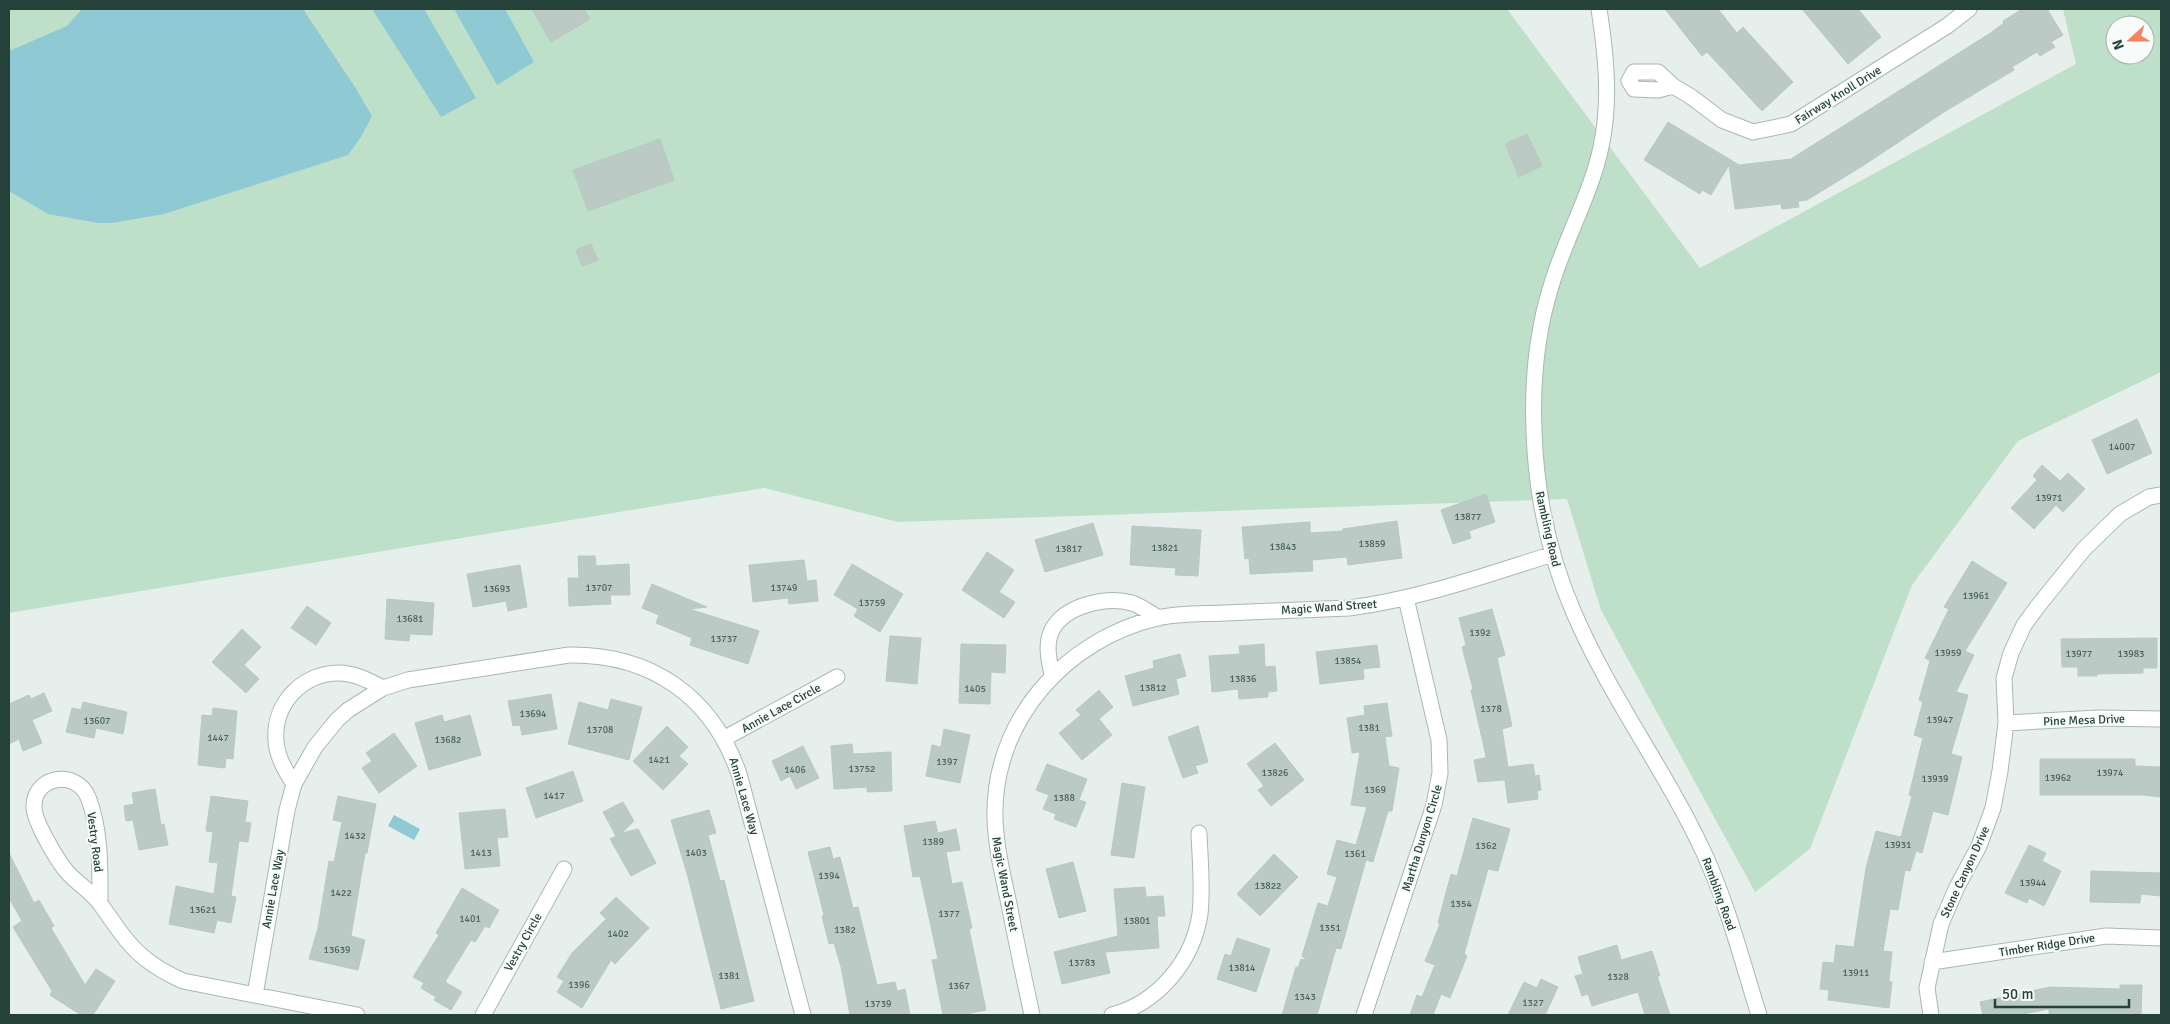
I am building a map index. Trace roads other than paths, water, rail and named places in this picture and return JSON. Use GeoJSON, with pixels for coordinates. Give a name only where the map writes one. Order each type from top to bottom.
{"type":"FeatureCollection","features":[{"type":"Feature","properties":{"kind":"street","name":"Rambling Road"},"geometry":{"type":"LineString","coordinates":[[1599,9],[1606,81],[1606,112],[1601,148],[1594,173],[1552,283],[1538,346],[1533,406],[1535,456],[1542,509],[1562,585],[1586,640],[1704,853],[1718,886],[1760,1015]]}},
{"type":"Feature","properties":{"kind":"street","name":"Fairway Knoll Drive"},"geometry":{"type":"LineString","coordinates":[[1606,81],[1629,81],[1634,72],[1658,72],[1673,86],[1722,120],[1753,132],[1791,124],[1947,26],[1969,9]]}},
{"type":"Feature","properties":{"kind":"street","name":"Stone Canyon Drive"},"geometry":{"type":"LineString","coordinates":[[1931,1015],[1927,988],[1941,924],[1957,887],[1979,846],[1993,808],[2006,723],[2004,678],[2011,653],[2024,625],[2084,550],[2120,514],[2149,497],[2161,495]]}},
{"type":"Feature","properties":{"kind":"street","name":"Magic Wand Street"},"geometry":{"type":"LineString","coordinates":[[1032,1015],[999,857],[995,809],[999,775],[1012,735],[1033,699],[1052,675],[1072,657],[1106,636],[1126,627],[1159,618],[1349,608],[1406,598],[1553,554]]}},
{"type":"Feature","properties":{"kind":"street","name":"Martha Dunyon Circle"},"geometry":{"type":"LineString","coordinates":[[1364,1015],[1434,805],[1440,773],[1439,740],[1406,598]]}},
{"type":"Feature","properties":{"kind":"street"},"geometry":{"type":"LineString","coordinates":[[1052,675],[1048,642],[1052,630],[1070,612],[1083,606],[1115,601],[1132,603],[1159,618]]}},
{"type":"Feature","properties":{"kind":"street","name":"Annie Lace Way"},"geometry":{"type":"LineString","coordinates":[[255,995],[287,810],[294,784],[315,747],[332,725],[348,710],[383,688],[408,680],[569,655],[609,657],[648,669],[667,679],[700,705],[714,720],[725,738],[740,774],[803,1015]]}},
{"type":"Feature","properties":{"kind":"street"},"geometry":{"type":"LineString","coordinates":[[294,784],[284,769],[276,743],[278,718],[289,696],[310,679],[325,674],[341,673],[359,676],[383,688]]}},
{"type":"Feature","properties":{"kind":"street","name":"Annie Lace Circle"},"geometry":{"type":"LineString","coordinates":[[725,738],[837,677]]}},
{"type":"Feature","properties":{"kind":"street","name":"Pine Mesa Drive"},"geometry":{"type":"LineString","coordinates":[[2006,723],[2099,718],[2161,719]]}},
{"type":"Feature","properties":{"kind":"street","name":"Vestry Road"},"geometry":{"type":"LineString","coordinates":[[100,903],[100,863],[92,811],[87,795],[77,783],[70,780],[65,778],[53,781],[44,786],[35,800],[34,807],[38,824],[66,871],[100,903],[128,943],[146,960],[165,973],[183,981],[357,1015]]}},
{"type":"Feature","properties":{"kind":"street"},"geometry":{"type":"LineString","coordinates":[[1112,1015],[1133,1007],[1160,988],[1182,962],[1190,947],[1200,913],[1199,833]]}},
{"type":"Feature","properties":{"kind":"street","name":"Vestry Circle"},"geometry":{"type":"LineString","coordinates":[[483,1015],[564,869]]}},
{"type":"Feature","properties":{"kind":"street","name":"Timber Ridge Drive"},"geometry":{"type":"LineString","coordinates":[[1932,962],[2106,936],[2161,938]]}},
{"type":"Feature","properties":{"kind":"water"},"geometry":{"type":"Polygon","coordinates":[[[82,9],[303,9],[372,116],[361,137],[348,155],[164,214],[112,223],[98,223],[48,214],[9,191],[9,51],[67,26],[82,9]]]}},
{"type":"Feature","properties":{"kind":"water"},"geometry":{"type":"Polygon","coordinates":[[[372,9],[424,9],[476,98],[441,117],[372,9]]]}},
{"type":"Feature","properties":{"kind":"water"},"geometry":{"type":"Polygon","coordinates":[[[454,9],[505,9],[534,62],[497,85],[454,9]]]}},
{"type":"Feature","properties":{"kind":"water"},"geometry":{"type":"Polygon","coordinates":[[[394,815],[420,829],[414,840],[388,826],[394,815]]]}}]}
